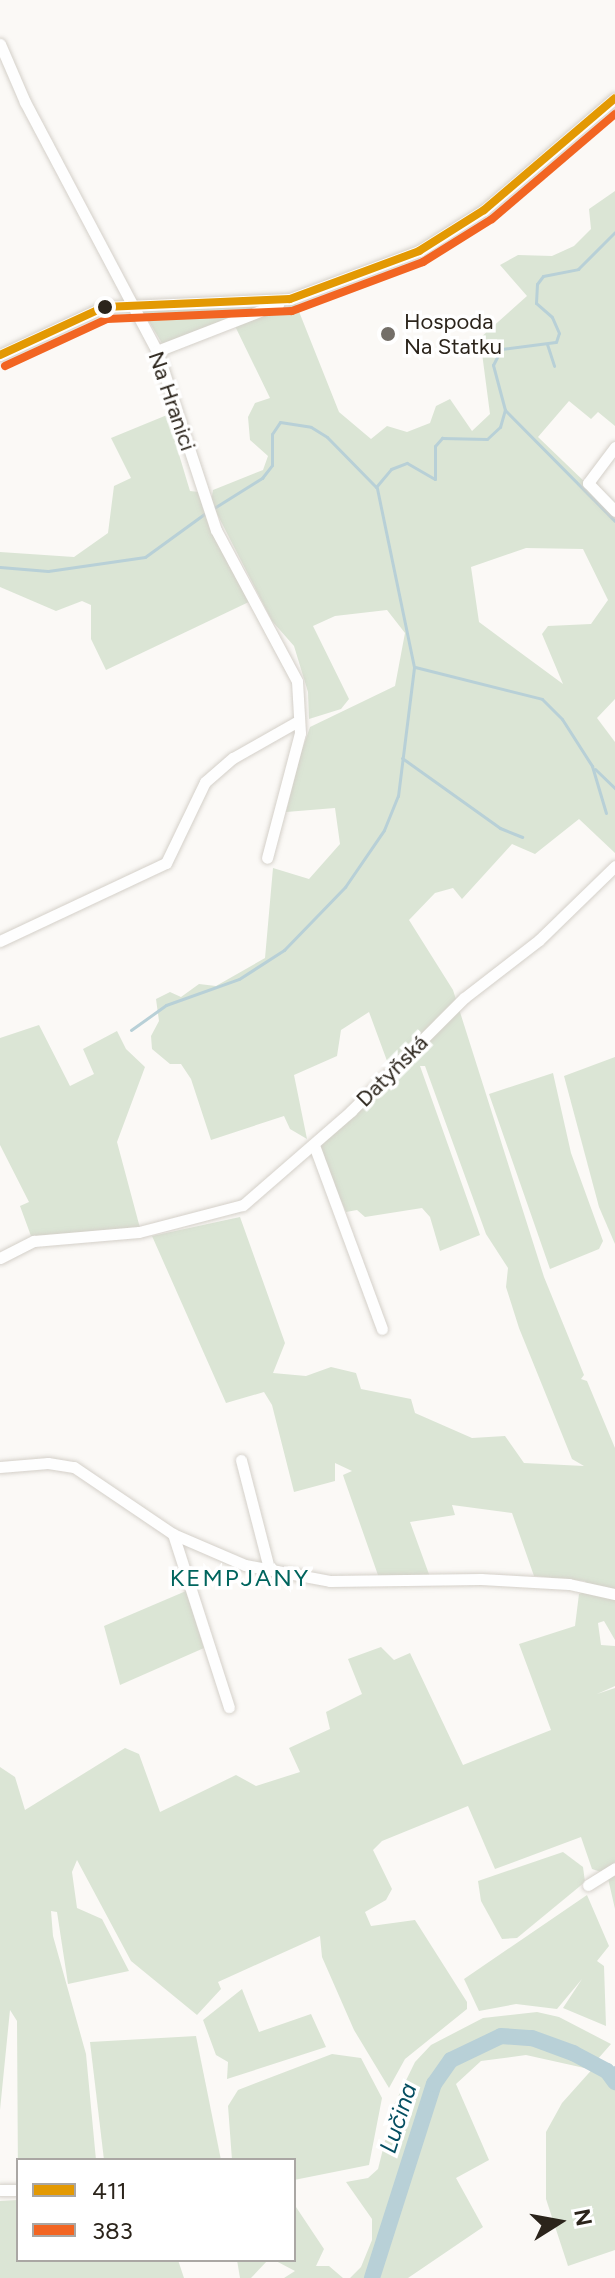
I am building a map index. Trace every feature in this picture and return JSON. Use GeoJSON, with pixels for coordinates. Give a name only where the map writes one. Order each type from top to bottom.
{"type":"FeatureCollection","features":[{"type":"Feature","properties":{"kind":"street","name":"Na Hranici"},"geometry":{"type":"LineString","coordinates":[[0,44],[128,304],[157,351],[209,510],[290,665],[300,695],[297,749],[267,858]]}},
{"type":"Feature","properties":{"kind":"street"},"geometry":{"type":"LineString","coordinates":[[157,351],[445,238],[615,98]]}},
{"type":"Feature","properties":{"kind":"street"},"geometry":{"type":"LineString","coordinates":[[0,355],[86,312],[128,304],[290,299]]}},
{"type":"Feature","properties":{"kind":"street"},"geometry":{"type":"LineString","coordinates":[[615,447],[588,483],[615,511]]}},
{"type":"Feature","properties":{"kind":"street"},"geometry":{"type":"LineString","coordinates":[[0,941],[166,863],[205,782],[226,763],[298,721]]}},
{"type":"Feature","properties":{"kind":"street","name":"Datyňská"},"geometry":{"type":"LineString","coordinates":[[0,1258],[34,1241],[139,1232],[243,1205],[314,1145],[464,998],[539,940],[615,866]]}},
{"type":"Feature","properties":{"kind":"street"},"geometry":{"type":"LineString","coordinates":[[314,1145],[382,1329]]}},
{"type":"Feature","properties":{"kind":"street"},"geometry":{"type":"LineString","coordinates":[[241,1460],[269,1568]]}},
{"type":"Feature","properties":{"kind":"street"},"geometry":{"type":"LineString","coordinates":[[0,1467],[48,1463],[74,1467],[173,1534],[234,1562],[380,1584],[481,1579],[569,1584],[615,1594]]}},
{"type":"Feature","properties":{"kind":"street"},"geometry":{"type":"LineString","coordinates":[[173,1534],[229,1707]]}},
{"type":"Feature","properties":{"kind":"street"},"geometry":{"type":"LineString","coordinates":[[588,1885],[615,1868]]}},
{"type":"Feature","properties":{"kind":"green space"},"geometry":{"type":"Polygon","coordinates":[[[615,191],[615,426],[598,412],[591,419],[569,401],[538,437],[615,511],[615,699],[597,718],[615,742],[615,853],[579,819],[535,854],[512,844],[462,899],[453,888],[435,893],[409,920],[453,990],[544,1277],[584,1375],[581,1379],[587,1381],[615,1448],[615,1640],[604,1621],[598,1623],[601,1645],[615,1646],[615,1686],[597,1694],[615,1688],[615,1909],[607,1874],[592,1869],[581,1837],[495,1869],[468,1806],[382,1841],[373,1850],[392,1889],[386,1900],[365,1912],[371,1926],[415,1920],[467,2002],[467,2009],[405,2059],[389,2088],[354,2030],[322,1957],[320,1936],[218,1982],[221,1989],[197,2015],[131,1961],[77,1860],[72,1872],[77,1908],[102,1919],[129,1971],[68,1984],[57,1912],[51,1911],[53,1936],[86,2054],[96,2158],[18,2158],[17,2021],[10,2010],[0,2110],[0,1767],[15,1777],[25,1810],[125,1748],[139,1754],[160,1812],[236,1775],[256,1786],[300,1772],[289,1748],[330,1729],[326,1712],[362,1694],[348,1659],[381,1647],[394,1660],[410,1653],[463,1765],[551,1730],[519,1644],[575,1626],[579,1594],[588,1590],[585,1581],[534,1576],[512,1513],[452,1505],[455,1515],[410,1522],[430,1577],[379,1578],[343,1475],[352,1471],[335,1463],[335,1481],[294,1492],[272,1405],[264,1392],[226,1403],[152,1236],[240,1217],[285,1343],[273,1373],[306,1376],[331,1367],[356,1373],[361,1389],[411,1399],[415,1413],[472,1438],[505,1436],[524,1463],[584,1466],[572,1459],[519,1328],[506,1287],[508,1268],[486,1234],[425,1066],[420,1066],[480,1235],[440,1251],[430,1217],[422,1208],[365,1217],[357,1210],[346,1212],[323,1160],[320,1147],[390,1069],[369,1012],[341,1030],[337,1056],[294,1075],[307,1139],[290,1129],[284,1116],[211,1140],[191,1079],[181,1064],[170,1064],[152,1049],[151,1036],[159,1021],[156,999],[170,992],[181,997],[199,984],[216,986],[265,958],[273,868],[309,879],[340,844],[335,808],[286,812],[301,753],[310,727],[395,686],[405,633],[387,610],[335,616],[313,626],[349,699],[341,709],[309,719],[308,692],[294,646],[272,621],[211,502],[213,490],[263,470],[268,456],[250,440],[248,417],[255,403],[270,398],[234,324],[296,304],[339,412],[371,439],[387,426],[407,432],[430,423],[436,406],[450,399],[472,431],[490,414],[480,338],[527,296],[500,265],[518,255],[552,256],[574,246],[591,229],[589,209],[615,191]],[[526,548],[471,567],[479,622],[563,684],[542,634],[548,626],[591,624],[608,600],[583,549],[526,548]]]}},
{"type":"Feature","properties":{"kind":"green space"},"geometry":{"type":"Polygon","coordinates":[[[266,305],[163,345],[142,310],[266,305]]]}},
{"type":"Feature","properties":{"kind":"green space"},"geometry":{"type":"Polygon","coordinates":[[[167,415],[190,491],[199,492],[253,600],[106,670],[91,639],[91,605],[82,601],[56,611],[0,587],[0,552],[74,557],[108,533],[114,486],[131,478],[111,438],[167,415]]]}},
{"type":"Feature","properties":{"kind":"green space"},"geometry":{"type":"Polygon","coordinates":[[[39,1025],[70,1086],[94,1074],[83,1049],[117,1031],[126,1049],[145,1067],[117,1142],[140,1228],[31,1236],[20,1206],[29,1202],[0,1145],[0,1038],[39,1025]]]}},
{"type":"Feature","properties":{"kind":"green space"},"geometry":{"type":"Polygon","coordinates":[[[615,1057],[615,1244],[599,1207],[564,1076],[615,1057]]]}},
{"type":"Feature","properties":{"kind":"green space"},"geometry":{"type":"Polygon","coordinates":[[[553,1073],[571,1153],[603,1241],[599,1249],[550,1269],[489,1094],[553,1073]]]}},
{"type":"Feature","properties":{"kind":"green space"},"geometry":{"type":"Polygon","coordinates":[[[186,1591],[204,1648],[120,1685],[104,1626],[186,1591]]]}},
{"type":"Feature","properties":{"kind":"green space"},"geometry":{"type":"Polygon","coordinates":[[[563,1852],[583,1867],[585,1882],[517,1938],[502,1939],[481,1901],[478,1881],[563,1852]]]}},
{"type":"Feature","properties":{"kind":"green space"},"geometry":{"type":"Polygon","coordinates":[[[587,1895],[609,1946],[597,1961],[604,1966],[606,2026],[563,2008],[582,1979],[557,2009],[516,2004],[479,2011],[464,1979],[587,1895]]]}},
{"type":"Feature","properties":{"kind":"green space"},"geometry":{"type":"Polygon","coordinates":[[[242,1989],[259,2032],[311,2014],[326,2047],[227,2079],[228,2062],[216,2055],[203,2020],[242,1989]]]}},
{"type":"Feature","properties":{"kind":"green space"},"geometry":{"type":"Polygon","coordinates":[[[537,2012],[559,2017],[611,2044],[589,2069],[526,2055],[481,2061],[456,2084],[489,2160],[456,2178],[483,2227],[408,2278],[350,2278],[361,2267],[372,2240],[372,2219],[346,2182],[368,2178],[378,2169],[394,2105],[415,2062],[431,2045],[483,2018],[537,2012]]]}},
{"type":"Feature","properties":{"kind":"green space"},"geometry":{"type":"Polygon","coordinates":[[[196,2036],[221,2158],[104,2158],[90,2042],[196,2036]]]}},
{"type":"Feature","properties":{"kind":"green space"},"geometry":{"type":"Polygon","coordinates":[[[332,2054],[361,2058],[382,2098],[369,2165],[296,2180],[296,2158],[232,2158],[228,2106],[238,2090],[332,2054]]]}},
{"type":"Feature","properties":{"kind":"green space"},"geometry":{"type":"Polygon","coordinates":[[[596,2065],[609,2080],[615,2076],[615,2250],[568,2266],[546,2199],[546,2132],[562,2103],[596,2065]]]}},
{"type":"Feature","properties":{"kind":"green space"},"geometry":{"type":"Polygon","coordinates":[[[16,2200],[16,2262],[179,2262],[184,2278],[0,2278],[0,2201],[16,2200]]]}},
{"type":"Feature","properties":{"kind":"green space"},"geometry":{"type":"Polygon","coordinates":[[[296,2207],[324,2249],[316,2266],[329,2266],[343,2278],[284,2278],[295,2271],[278,2262],[296,2262],[296,2207]]]}},
{"type":"Feature","properties":{"kind":"green space"},"geometry":{"type":"Polygon","coordinates":[[[237,2262],[266,2262],[251,2278],[240,2278],[237,2262]]]}},
{"type":"Feature","properties":{"kind":"waterway"},"geometry":{"type":"LineString","coordinates":[[214,508],[262,478],[272,465],[272,434],[280,422],[311,427],[327,437],[376,487],[391,469],[407,463],[435,479],[435,446],[442,438],[487,439],[500,427],[505,410],[493,365],[501,349],[556,342],[559,333],[552,317],[536,303],[537,284],[543,276],[578,269],[615,232]]}},
{"type":"Feature","properties":{"kind":"waterway"},"geometry":{"type":"LineString","coordinates":[[547,344],[554,366]]}},
{"type":"Feature","properties":{"kind":"waterway"},"geometry":{"type":"LineString","coordinates":[[505,410],[615,521]]}},
{"type":"Feature","properties":{"kind":"waterway"},"geometry":{"type":"LineString","coordinates":[[131,1030],[166,1005],[239,979],[284,950],[345,887],[384,830],[398,796],[414,667],[377,488]]}},
{"type":"Feature","properties":{"kind":"waterway"},"geometry":{"type":"LineString","coordinates":[[0,567],[48,571],[145,557],[207,512]]}},
{"type":"Feature","properties":{"kind":"waterway"},"geometry":{"type":"LineString","coordinates":[[415,667],[542,699],[562,719],[592,766],[606,813]]}},
{"type":"Feature","properties":{"kind":"waterway"},"geometry":{"type":"LineString","coordinates":[[402,758],[500,828],[522,837]]}},
{"type":"Feature","properties":{"kind":"waterway"},"geometry":{"type":"LineString","coordinates":[[595,769],[615,788]]}},
{"type":"Feature","properties":{"kind":"waterway","name":"Lučina"},"geometry":{"type":"LineString","coordinates":[[372,2278],[434,2084],[451,2060],[501,2036],[532,2038],[573,2053],[607,2071],[615,2082]]}},
{"type":"Feature","properties":{"kind":"waterway"},"geometry":{"type":"LineString","coordinates":[[607,2071],[615,2067]]}},
{"type":"Feature","properties":{"kind":"transit line","name":"411"},"geometry":{"type":"LineString","coordinates":[[0,355],[104,307],[290,299],[419,251],[484,210],[615,98]]}},
{"type":"Feature","properties":{"kind":"transit line","name":"383"},"geometry":{"type":"LineString","coordinates":[[5,366],[107,319],[292,311],[423,262],[492,219],[615,114]]}},
{"type":"Feature","properties":{"kind":"place","name":"Hospoda Na Statku"},"geometry":{"type":"Point","coordinates":[388,334]}},
{"type":"Feature","properties":{"kind":"district","name":"KEMPJANY"},"geometry":{"type":"Point","coordinates":[240,1578]}}]}
